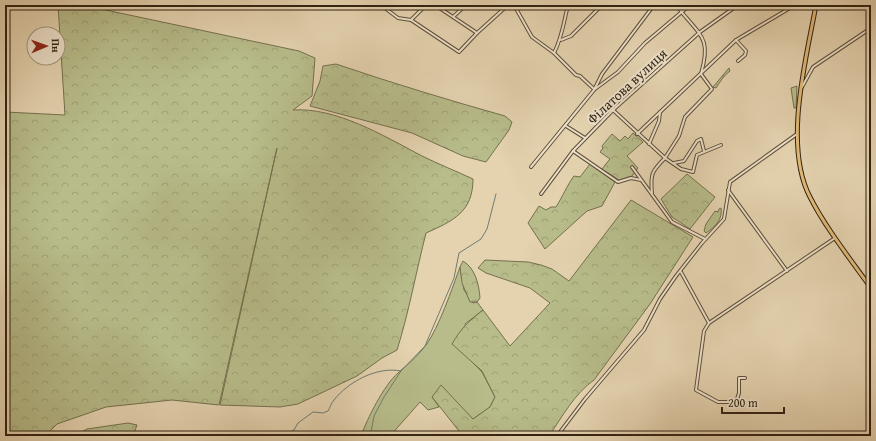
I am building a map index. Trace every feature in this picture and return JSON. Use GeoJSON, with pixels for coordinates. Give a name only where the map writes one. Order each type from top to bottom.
{"type":"FeatureCollection","features":[{"type":"Feature","properties":{"kind":"main road"},"geometry":{"type":"LineString","coordinates":[[816,5],[801,88],[797,134],[800,166],[809,196],[871,288]]}},
{"type":"Feature","properties":{"kind":"street"},"geometry":{"type":"LineString","coordinates":[[381,5],[398,18],[411,20],[459,52],[477,33],[508,5]]}},
{"type":"Feature","properties":{"kind":"street"},"geometry":{"type":"LineString","coordinates":[[411,20],[426,5]]}},
{"type":"Feature","properties":{"kind":"street"},"geometry":{"type":"LineString","coordinates":[[435,5],[477,33]]}},
{"type":"Feature","properties":{"kind":"street"},"geometry":{"type":"LineString","coordinates":[[453,17],[466,5]]}},
{"type":"Feature","properties":{"kind":"street"},"geometry":{"type":"LineString","coordinates":[[514,5],[532,36],[554,53],[576,75],[580,76],[594,90]]}},
{"type":"Feature","properties":{"kind":"street"},"geometry":{"type":"LineString","coordinates":[[554,53],[561,40],[568,5]]}},
{"type":"Feature","properties":{"kind":"street"},"geometry":{"type":"LineString","coordinates":[[561,40],[571,36],[602,5]]}},
{"type":"Feature","properties":{"kind":"street"},"geometry":{"type":"LineString","coordinates":[[531,167],[594,90],[602,74],[654,5]]}},
{"type":"Feature","properties":{"kind":"street"},"geometry":{"type":"LineString","coordinates":[[652,193],[650,177],[653,170],[665,158],[680,136],[685,117],[712,89],[701,74],[706,51],[700,32],[681,12],[677,5]]}},
{"type":"Feature","properties":{"kind":"street"},"geometry":{"type":"LineString","coordinates":[[594,90],[618,72],[645,43],[690,5]]}},
{"type":"Feature","properties":{"kind":"street","name":"Філатова вулиця"},"geometry":{"type":"LineString","coordinates":[[542,194],[573,151],[613,110],[700,32],[738,5]]}},
{"type":"Feature","properties":{"kind":"street"},"geometry":{"type":"LineString","coordinates":[[637,134],[736,40],[790,8],[789,5]]}},
{"type":"Feature","properties":{"kind":"street"},"geometry":{"type":"LineString","coordinates":[[801,88],[813,67],[871,28]]}},
{"type":"Feature","properties":{"kind":"street"},"geometry":{"type":"LineString","coordinates":[[736,40],[746,51],[745,55],[738,61]]}},
{"type":"Feature","properties":{"kind":"street"},"geometry":{"type":"LineString","coordinates":[[613,110],[637,134],[665,158],[682,169],[693,172],[697,155],[721,145]]}},
{"type":"Feature","properties":{"kind":"street"},"geometry":{"type":"LineString","coordinates":[[649,144],[659,121],[660,111]]}},
{"type":"Feature","properties":{"kind":"street"},"geometry":{"type":"LineString","coordinates":[[565,126],[585,138]]}},
{"type":"Feature","properties":{"kind":"street"},"geometry":{"type":"LineString","coordinates":[[557,436],[585,399],[644,330],[660,299],[680,271],[705,239],[724,220],[730,182],[797,134]]}},
{"type":"Feature","properties":{"kind":"street"},"geometry":{"type":"LineString","coordinates":[[674,163],[684,161],[697,141],[701,139],[704,151]]}},
{"type":"Feature","properties":{"kind":"street"},"geometry":{"type":"LineString","coordinates":[[573,151],[618,182],[631,178],[641,180]]}},
{"type":"Feature","properties":{"kind":"street"},"geometry":{"type":"LineString","coordinates":[[632,168],[672,222],[705,239]]}},
{"type":"Feature","properties":{"kind":"street"},"geometry":{"type":"LineString","coordinates":[[728,190],[787,271]]}},
{"type":"Feature","properties":{"kind":"street"},"geometry":{"type":"LineString","coordinates":[[745,378],[739,378],[740,393],[738,402],[718,402],[696,390],[704,330],[709,323],[836,237]]}},
{"type":"Feature","properties":{"kind":"street"},"geometry":{"type":"LineString","coordinates":[[680,271],[709,323]]}},
{"type":"Feature","properties":{"kind":"green space"},"geometry":{"type":"Polygon","coordinates":[[[58,5],[82,5],[299,51],[315,58],[312,96],[293,110],[309,110],[326,113],[359,124],[428,159],[473,179],[469,200],[460,214],[445,224],[426,233],[409,307],[397,350],[382,358],[357,376],[298,404],[280,407],[220,405],[277,148],[219,405],[172,400],[106,407],[57,424],[45,436],[5,436],[5,112],[65,115],[62,66],[66,66],[66,26],[59,26],[58,5]]]}},
{"type":"Feature","properties":{"kind":"green space"},"geometry":{"type":"Polygon","coordinates":[[[336,64],[505,116],[512,122],[509,130],[486,162],[463,156],[412,133],[310,106],[320,81],[323,66],[336,64]]]}},
{"type":"Feature","properties":{"kind":"green space"},"geometry":{"type":"Polygon","coordinates":[[[729,68],[730,71],[716,88],[713,87],[729,68]]]}},
{"type":"Feature","properties":{"kind":"green space"},"geometry":{"type":"Polygon","coordinates":[[[797,86],[796,108],[794,108],[791,88],[797,86]]]}},
{"type":"Feature","properties":{"kind":"green space"},"geometry":{"type":"Polygon","coordinates":[[[633,133],[643,142],[627,156],[638,168],[632,176],[619,180],[602,169],[610,159],[600,152],[603,148],[602,146],[612,134],[620,141],[625,136],[628,139],[633,133]]]}},
{"type":"Feature","properties":{"kind":"green space"},"geometry":{"type":"Polygon","coordinates":[[[590,164],[615,182],[602,206],[587,211],[545,249],[528,223],[539,206],[546,210],[551,207],[556,207],[574,176],[580,177],[590,164]]]}},
{"type":"Feature","properties":{"kind":"green space"},"geometry":{"type":"Polygon","coordinates":[[[687,174],[715,197],[690,229],[672,217],[661,199],[687,174]]]}},
{"type":"Feature","properties":{"kind":"green space"},"geometry":{"type":"Polygon","coordinates":[[[631,200],[693,237],[650,304],[594,380],[575,398],[549,436],[463,436],[432,397],[441,385],[473,419],[490,407],[495,397],[482,371],[452,344],[455,338],[466,325],[483,310],[510,346],[550,303],[530,288],[486,273],[478,268],[485,260],[528,262],[552,269],[569,281],[631,200]]]}},
{"type":"Feature","properties":{"kind":"green space"},"geometry":{"type":"Polygon","coordinates":[[[721,208],[720,219],[706,233],[704,231],[706,224],[715,211],[718,212],[721,208]]]}},
{"type":"Feature","properties":{"kind":"green space"},"geometry":{"type":"Polygon","coordinates":[[[463,261],[471,268],[476,277],[480,298],[477,302],[470,302],[462,283],[460,267],[463,261]]]}},
{"type":"Feature","properties":{"kind":"green space"},"geometry":{"type":"Polygon","coordinates":[[[460,267],[464,290],[473,303],[477,302],[483,310],[465,324],[474,364],[482,372],[495,397],[490,407],[473,419],[432,397],[439,407],[428,410],[420,402],[390,436],[361,436],[367,421],[387,386],[393,378],[419,353],[431,337],[445,308],[460,267]]]}},
{"type":"Feature","properties":{"kind":"green space"},"geometry":{"type":"Polygon","coordinates":[[[128,423],[137,425],[133,436],[74,436],[87,429],[128,423]]]}},
{"type":"Feature","properties":{"kind":"waterway"},"geometry":{"type":"LineString","coordinates":[[369,436],[374,416],[384,397],[401,371],[425,346],[454,278],[459,253],[481,239],[487,229],[496,194]]}},
{"type":"Feature","properties":{"kind":"waterway"},"geometry":{"type":"LineString","coordinates":[[281,436],[294,430],[298,423],[313,412],[323,413],[328,411],[333,401],[340,393],[364,377],[382,371],[401,371]]}}]}
